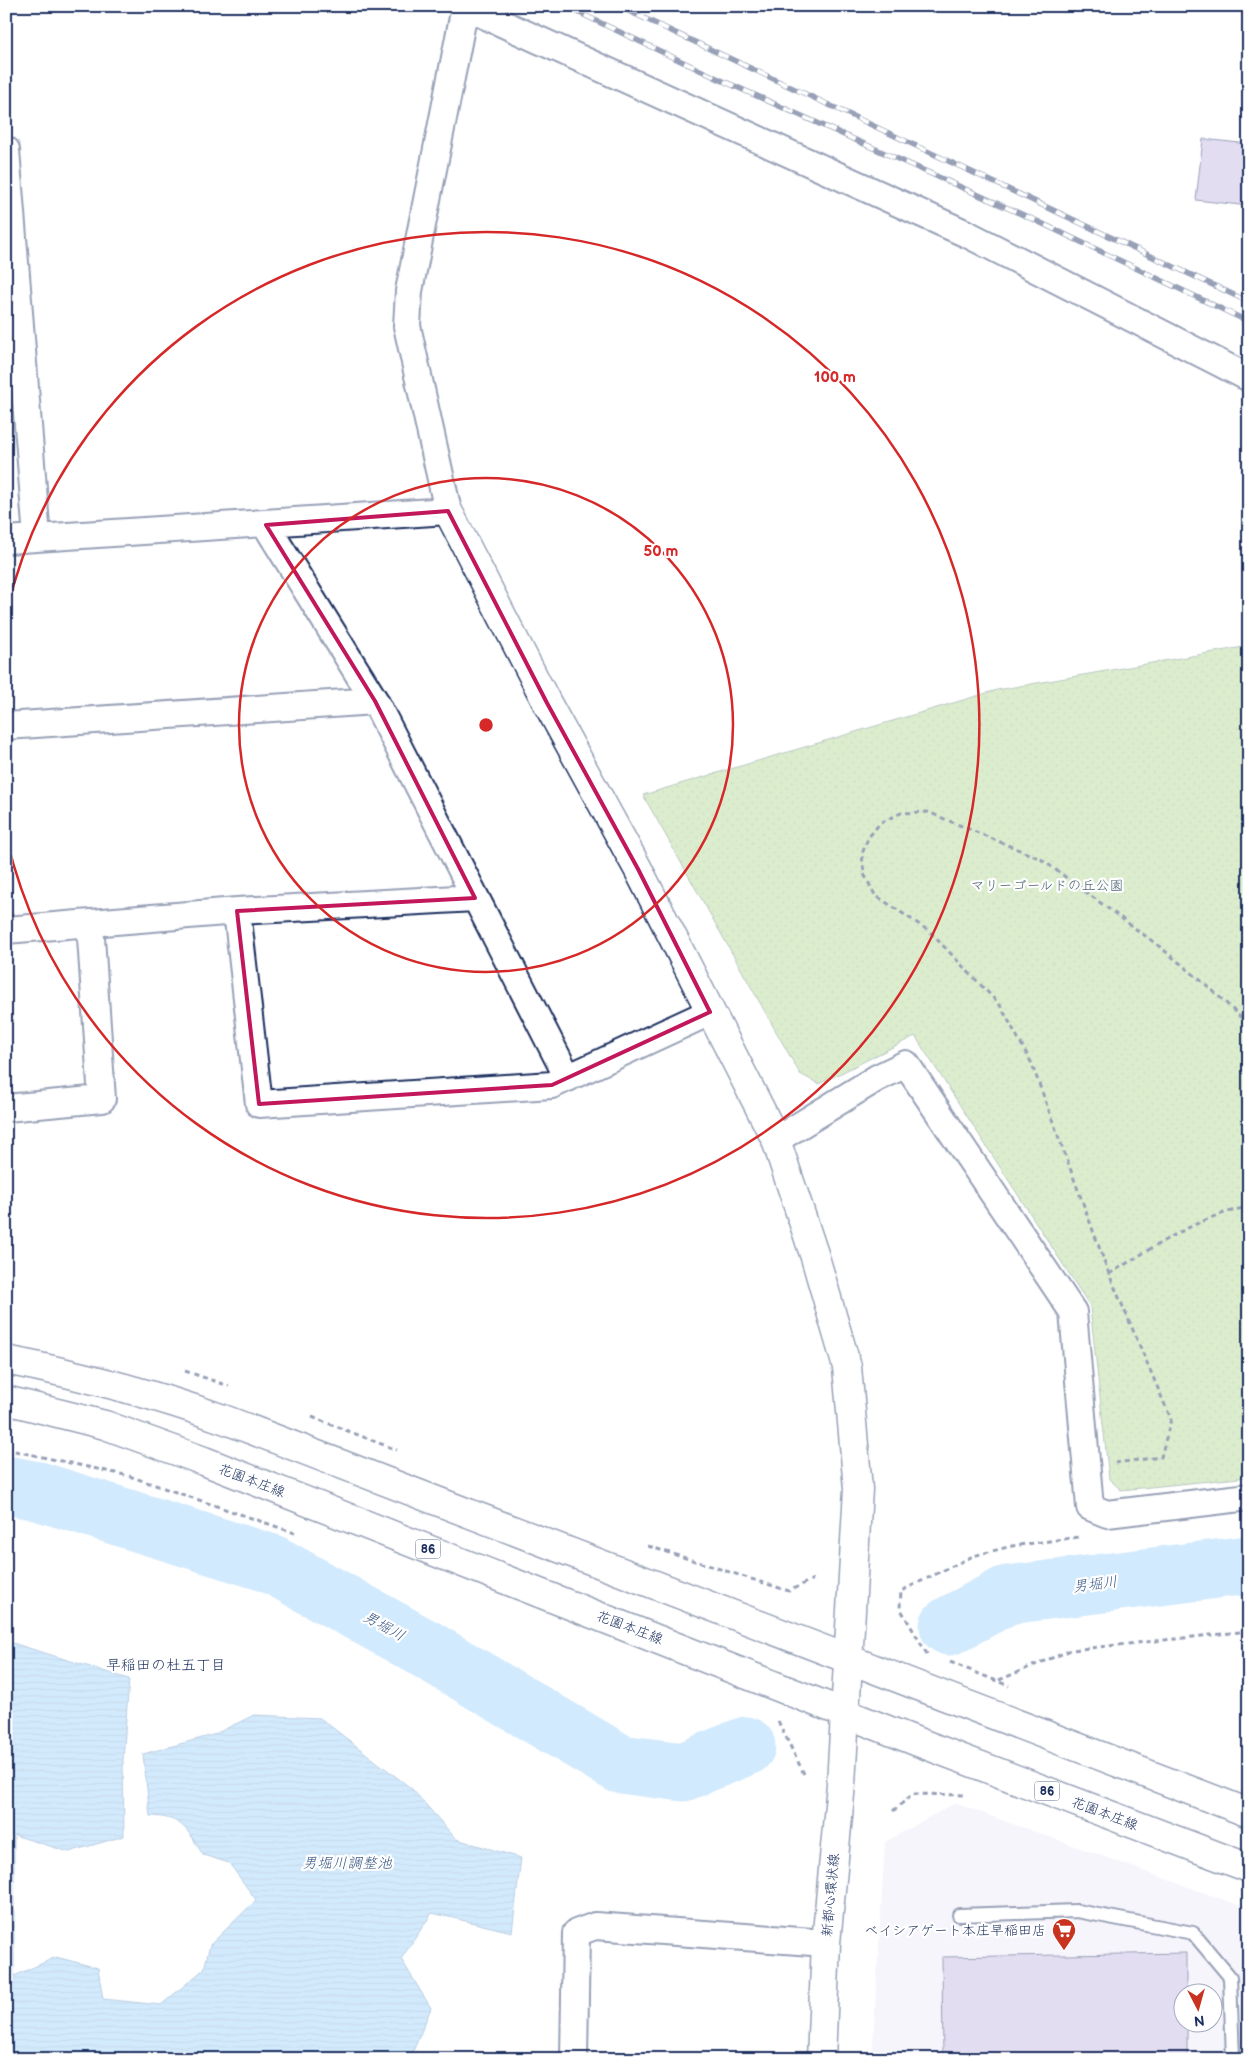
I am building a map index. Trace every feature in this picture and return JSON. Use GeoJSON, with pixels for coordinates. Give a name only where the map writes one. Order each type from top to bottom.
{"type":"FeatureCollection","features":[{"type":"Feature","properties":{"kind":"main road","name":"新都心環状線"},"geometry":{"type":"LineString","coordinates":[[448,511],[547,703],[638,869],[776,1140],[815,1257],[847,1367],[858,1489],[849,1660],[826,1943],[821,2059]]}},
{"type":"Feature","properties":{"kind":"main road"},"geometry":{"type":"LineString","coordinates":[[6,1360],[64,1371],[186,1406],[1249,1813]]}},
{"type":"Feature","properties":{"kind":"main road","name":"花園本庄線"},"geometry":{"type":"LineString","coordinates":[[6,1400],[105,1425],[204,1461],[844,1723],[1249,1868]]}},
{"type":"Feature","properties":{"kind":"street"},"geometry":{"type":"LineString","coordinates":[[6,540],[266,525],[448,511],[407,326],[409,291],[464,7],[969,235],[1249,378]]}},
{"type":"Feature","properties":{"kind":"street"},"geometry":{"type":"LineString","coordinates":[[6,150],[37,538]]}},
{"type":"Feature","properties":{"kind":"street"},"geometry":{"type":"LineString","coordinates":[[266,525],[375,701],[568,1078]]}},
{"type":"Feature","properties":{"kind":"street"},"geometry":{"type":"LineString","coordinates":[[6,726],[375,701]]}},
{"type":"Feature","properties":{"kind":"street"},"geometry":{"type":"LineString","coordinates":[[6,930],[237,911],[475,898]]}},
{"type":"Feature","properties":{"kind":"street"},"geometry":{"type":"LineString","coordinates":[[237,911],[259,1104],[552,1085],[710,1012]]}},
{"type":"Feature","properties":{"kind":"street"},"geometry":{"type":"LineString","coordinates":[[6,1108],[102,1099],[90,924]]}},
{"type":"Feature","properties":{"kind":"street"},"geometry":{"type":"LineString","coordinates":[[776,1140],[877,1078],[906,1064],[1073,1312],[1090,1507],[1107,1514],[1249,1498]]}},
{"type":"Feature","properties":{"kind":"street"},"geometry":{"type":"LineString","coordinates":[[574,2059],[576,1933],[595,1926],[826,1943]]}},
{"type":"Feature","properties":{"kind":"lane"},"geometry":{"type":"LineString","coordinates":[[959,1915],[1077,1911],[1193,1933],[1230,1977],[1233,2059]]}},
{"type":"Feature","properties":{"kind":"path"},"geometry":{"type":"LineString","coordinates":[[1087,1466],[1161,1457],[1171,1419],[1109,1274],[1031,1062],[1000,1005],[929,930],[875,895],[864,874],[862,854],[868,838],[880,823],[901,813],[928,812],[1040,859],[1159,946],[1210,988],[1249,1025]]}},
{"type":"Feature","properties":{"kind":"path"},"geometry":{"type":"LineString","coordinates":[[1109,1274],[1183,1230],[1218,1215],[1249,1207]]}},
{"type":"Feature","properties":{"kind":"path"},"geometry":{"type":"LineString","coordinates":[[6,1449],[129,1476],[296,1533]]}},
{"type":"Feature","properties":{"kind":"path"},"geometry":{"type":"LineString","coordinates":[[901,1591],[973,1556],[1012,1546],[1079,1537]]}},
{"type":"Feature","properties":{"kind":"path"},"geometry":{"type":"LineString","coordinates":[[789,1591],[813,1579]]}},
{"type":"Feature","properties":{"kind":"path"},"geometry":{"type":"LineString","coordinates":[[999,1680],[1072,1650],[1249,1631]]}},
{"type":"Feature","properties":{"kind":"path"},"geometry":{"type":"LineString","coordinates":[[776,1717],[804,1774]]}},
{"type":"Feature","properties":{"kind":"highlighted area"},"geometry":{"type":"Polygon","coordinates":[[[448,511],[547,703],[638,869],[710,1012],[552,1085],[259,1104],[237,911],[475,898],[375,701],[266,525],[448,511]]]}},
{"type":"Feature","properties":{"kind":"shaded area","name":"ベイシアゲート本庄早稲田店"},"geometry":{"type":"Polygon","coordinates":[[[955,1803],[1249,1909],[1249,2059],[872,2059],[885,1842],[955,1803]]]}},
{"type":"Feature","properties":{"kind":"green space","name":"マリーゴールドの丘公園"},"geometry":{"type":"Polygon","coordinates":[[[1249,646],[1249,1477],[1121,1490],[1109,1479],[1090,1306],[915,1036],[819,1084],[800,1074],[643,795],[997,690],[1249,646]]]}},
{"type":"Feature","properties":{"kind":"water","name":"男堀川調整池"},"geometry":{"type":"Polygon","coordinates":[[[6,1641],[129,1679],[123,1760],[124,1836],[69,1852],[14,1835],[14,1976],[56,1957],[98,1968],[103,1999],[161,2005],[204,1969],[210,1945],[256,1900],[229,1863],[203,1855],[183,1826],[170,1819],[150,1816],[143,1754],[213,1735],[254,1715],[320,1718],[412,1789],[456,1839],[521,1858],[512,1932],[432,1913],[401,1959],[431,2008],[410,2059],[6,2059],[6,1641]]]}},
{"type":"Feature","properties":{"kind":"building"},"geometry":{"type":"Polygon","coordinates":[[[1203,139],[1249,144],[1249,206],[1196,200],[1203,139]]]}},
{"type":"Feature","properties":{"kind":"building"},"geometry":{"type":"Polygon","coordinates":[[[1186,1953],[1186,1982],[1172,1982],[1172,2032],[1187,2032],[1187,2059],[943,2059],[942,1957],[1186,1953]]]}},
{"type":"Feature","properties":{"kind":"waterway","name":"男堀川"},"geometry":{"type":"LineString","coordinates":[[6,1485],[38,1491],[272,1564],[424,1648],[620,1764],[683,1772],[746,1746]]}},
{"type":"Feature","properties":{"kind":"waterway","name":"男堀川"},"geometry":{"type":"LineString","coordinates":[[949,1626],[1007,1595],[1249,1565]]}},
{"type":"Feature","properties":{"kind":"railway"},"geometry":{"type":"LineString","coordinates":[[565,6],[721,80],[1039,222],[1249,322]]}},
{"type":"Feature","properties":{"kind":"railway"},"geometry":{"type":"LineString","coordinates":[[618,6],[1249,302]]}},
{"type":"Feature","properties":{"kind":"place","name":"ベイシアゲート本庄早稲田店"},"geometry":{"type":"Point","coordinates":[1064,1951]}},
{"type":"Feature","properties":{"kind":"district","name":"早稲田の杜五丁目"},"geometry":{"type":"Point","coordinates":[166,1665]}}]}
